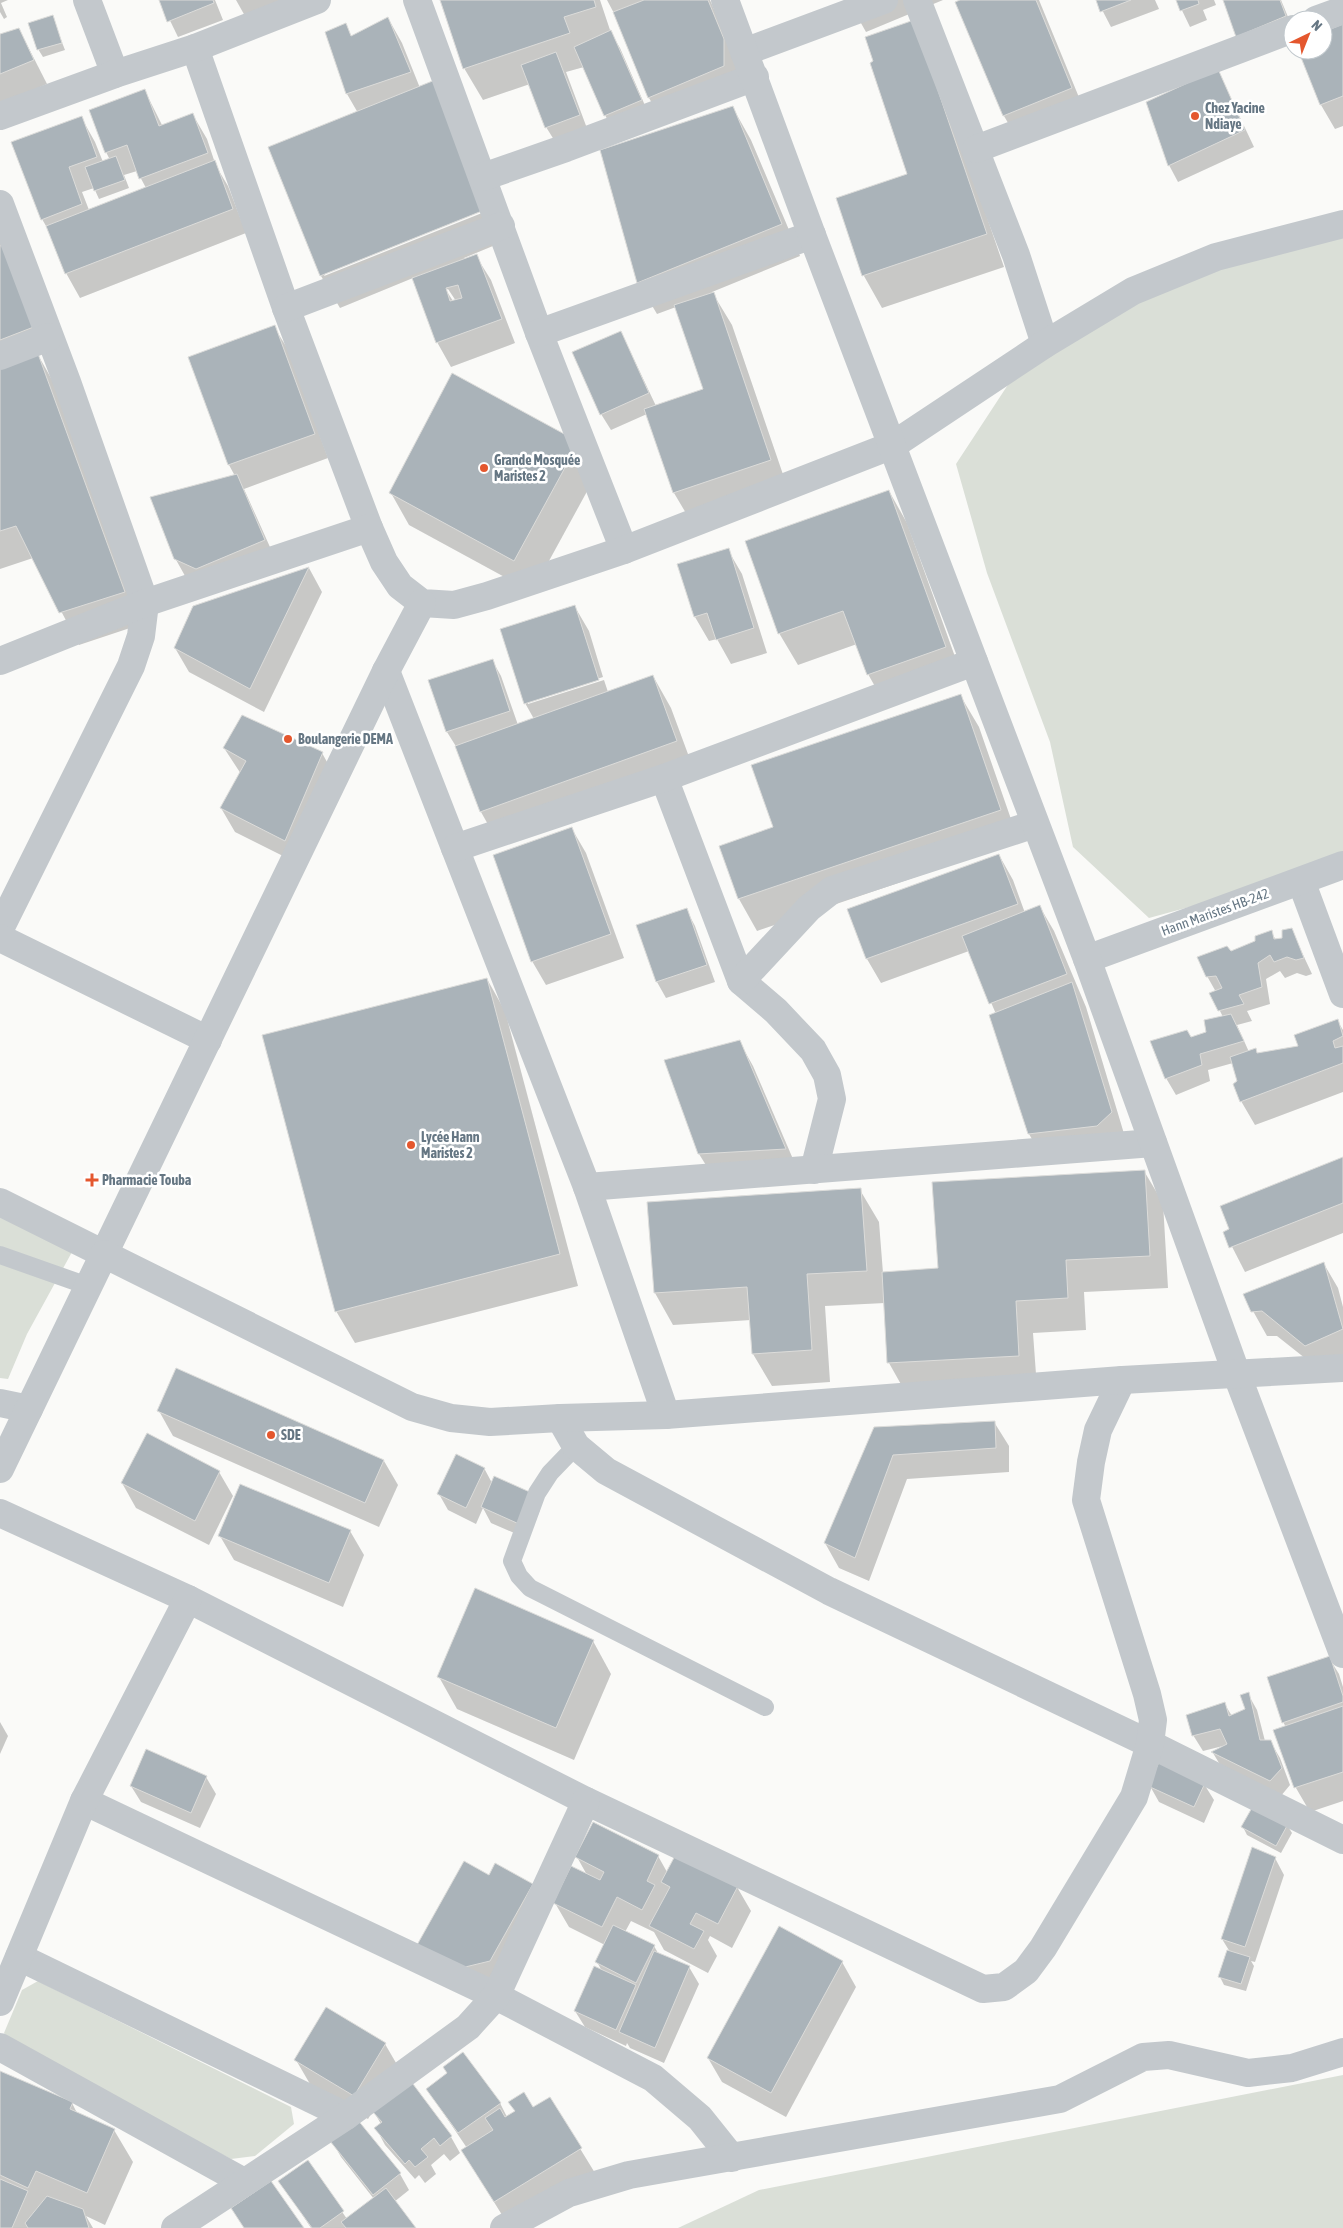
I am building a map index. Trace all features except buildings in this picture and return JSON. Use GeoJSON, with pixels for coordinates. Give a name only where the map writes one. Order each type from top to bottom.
{"type":"FeatureCollection","features":[{"type":"Feature","properties":{"kind":"street"},"geometry":{"type":"LineString","coordinates":[[87,0],[115,74]]}},
{"type":"Feature","properties":{"kind":"street"},"geometry":{"type":"LineString","coordinates":[[0,116],[115,74],[195,48],[317,0]]}},
{"type":"Feature","properties":{"kind":"street"},"geometry":{"type":"LineString","coordinates":[[417,0],[539,333],[624,550]]}},
{"type":"Feature","properties":{"kind":"street"},"geometry":{"type":"LineString","coordinates":[[725,0],[812,235],[1087,960],[1237,1375],[1343,1654]]}},
{"type":"Feature","properties":{"kind":"street"},"geometry":{"type":"LineString","coordinates":[[744,52],[884,0]]}},
{"type":"Feature","properties":{"kind":"street"},"geometry":{"type":"LineString","coordinates":[[917,0],[1016,255],[1045,344]]}},
{"type":"Feature","properties":{"kind":"street"},"geometry":{"type":"LineString","coordinates":[[976,149],[1283,33]]}},
{"type":"Feature","properties":{"kind":"street"},"geometry":{"type":"LineString","coordinates":[[195,48],[286,308],[369,528],[384,562],[400,586],[422,603],[454,605],[487,596],[624,550],[893,445],[1045,344],[1134,291],[1216,256],[1343,224]]}},
{"type":"Feature","properties":{"kind":"street"},"geometry":{"type":"LineString","coordinates":[[483,177],[755,77]]}},
{"type":"Feature","properties":{"kind":"street"},"geometry":{"type":"LineString","coordinates":[[0,204],[67,382],[145,603],[141,636],[131,666],[0,929]]}},
{"type":"Feature","properties":{"kind":"street"},"geometry":{"type":"LineString","coordinates":[[286,308],[501,226]]}},
{"type":"Feature","properties":{"kind":"street"},"geometry":{"type":"LineString","coordinates":[[539,333],[812,235]]}},
{"type":"Feature","properties":{"kind":"street"},"geometry":{"type":"LineString","coordinates":[[0,356],[49,337]]}},
{"type":"Feature","properties":{"kind":"street"},"geometry":{"type":"LineString","coordinates":[[0,661],[145,603],[369,528]]}},
{"type":"Feature","properties":{"kind":"street"},"geometry":{"type":"LineString","coordinates":[[0,1469],[386,671],[422,603]]}},
{"type":"Feature","properties":{"kind":"street"},"geometry":{"type":"LineString","coordinates":[[455,848],[664,778],[974,662]]}},
{"type":"Feature","properties":{"kind":"street"},"geometry":{"type":"LineString","coordinates":[[386,671],[587,1187],[666,1414]]}},
{"type":"Feature","properties":{"kind":"street"},"geometry":{"type":"LineString","coordinates":[[664,778],[740,981],[776,1011],[813,1050],[827,1075],[832,1098],[814,1170]]}},
{"type":"Feature","properties":{"kind":"street"},"geometry":{"type":"LineString","coordinates":[[740,981],[803,914],[832,890],[1035,824]]}},
{"type":"Feature","properties":{"kind":"street","name":"Hann Maristes HB-242"},"geometry":{"type":"LineString","coordinates":[[1087,960],[1343,865]]}},
{"type":"Feature","properties":{"kind":"street"},"geometry":{"type":"LineString","coordinates":[[1301,881],[1343,994]]}},
{"type":"Feature","properties":{"kind":"street"},"geometry":{"type":"LineString","coordinates":[[0,938],[208,1040]]}},
{"type":"Feature","properties":{"kind":"street"},"geometry":{"type":"LineString","coordinates":[[587,1187],[1153,1143]]}},
{"type":"Feature","properties":{"kind":"street"},"geometry":{"type":"LineString","coordinates":[[0,1202],[412,1407],[452,1418],[490,1422],[666,1414],[1122,1380],[1343,1368]]}},
{"type":"Feature","properties":{"kind":"street"},"geometry":{"type":"LineString","coordinates":[[0,1513],[188,1599],[586,1801],[983,1988],[1004,1987],[1026,1970],[1043,1948],[1134,1797],[1150,1744],[1153,1720],[1147,1694],[1086,1500],[1090,1462],[1098,1430],[1122,1380]]}},
{"type":"Feature","properties":{"kind":"street"},"geometry":{"type":"LineString","coordinates":[[0,1403],[29,1409]]}},
{"type":"Feature","properties":{"kind":"street"},"geometry":{"type":"LineString","coordinates":[[560,1418],[576,1446],[606,1471],[829,1591],[1150,1744],[1343,1840]]}},
{"type":"Feature","properties":{"kind":"street"},"geometry":{"type":"LineString","coordinates":[[0,2002],[84,1801],[188,1599]]}},
{"type":"Feature","properties":{"kind":"street"},"geometry":{"type":"LineString","coordinates":[[84,1801],[496,1996],[653,2078],[700,2118],[732,2158]]}},
{"type":"Feature","properties":{"kind":"street"},"geometry":{"type":"LineString","coordinates":[[175,2228],[346,2116],[468,2027],[496,1996],[586,1801]]}},
{"type":"Feature","properties":{"kind":"street"},"geometry":{"type":"LineString","coordinates":[[19,1957],[346,2116]]}},
{"type":"Feature","properties":{"kind":"street"},"geometry":{"type":"LineString","coordinates":[[0,2047],[244,2182]]}},
{"type":"Feature","properties":{"kind":"street"},"geometry":{"type":"LineString","coordinates":[[504,2228],[569,2193],[629,2175],[1060,2099],[1143,2057],[1169,2055],[1248,2073],[1292,2068],[1343,2052]]}},
{"type":"Feature","properties":{"kind":"lane"},"geometry":{"type":"LineString","coordinates":[[0,1255],[88,1286]]}},
{"type":"Feature","properties":{"kind":"lane"},"geometry":{"type":"LineString","coordinates":[[576,1446],[550,1473],[537,1493],[512,1561],[519,1576],[530,1588],[765,1707]]}},
{"type":"Feature","properties":{"kind":"shaded area"},"geometry":{"type":"Polygon","coordinates":[[[1343,233],[1343,857],[1274,884],[1149,918],[1073,847],[1050,742],[987,573],[956,464],[1015,374],[1146,293],[1237,259],[1343,233]]]}},
{"type":"Feature","properties":{"kind":"shaded area"},"geometry":{"type":"Polygon","coordinates":[[[0,1214],[72,1252],[27,1334],[8,1379],[0,1378],[0,1214]]]}},
{"type":"Feature","properties":{"kind":"shaded area"},"geometry":{"type":"Polygon","coordinates":[[[38,1981],[291,2107],[294,2124],[255,2156],[231,2159],[10,2045],[4,2033],[22,1990],[38,1981]]]}},
{"type":"Feature","properties":{"kind":"shaded area"},"geometry":{"type":"Polygon","coordinates":[[[1343,2075],[1343,2228],[678,2228],[759,2190],[1343,2075]]]}},
{"type":"Feature","properties":{"kind":"place","name":"Chez Yacine Ndiaye"},"geometry":{"type":"Point","coordinates":[1195,116]}},
{"type":"Feature","properties":{"kind":"place","name":"Grande Mosquée Maristes 2"},"geometry":{"type":"Point","coordinates":[484,468]}},
{"type":"Feature","properties":{"kind":"place","name":"Boulangerie DEMA"},"geometry":{"type":"Point","coordinates":[288,739]}},
{"type":"Feature","properties":{"kind":"place","name":"Lycée Hann Maristes 2"},"geometry":{"type":"Point","coordinates":[411,1145]}},
{"type":"Feature","properties":{"kind":"place","name":"Pharmacie Touba"},"geometry":{"type":"Point","coordinates":[92,1180]}},
{"type":"Feature","properties":{"kind":"place","name":"SDE"},"geometry":{"type":"Point","coordinates":[271,1435]}}]}
